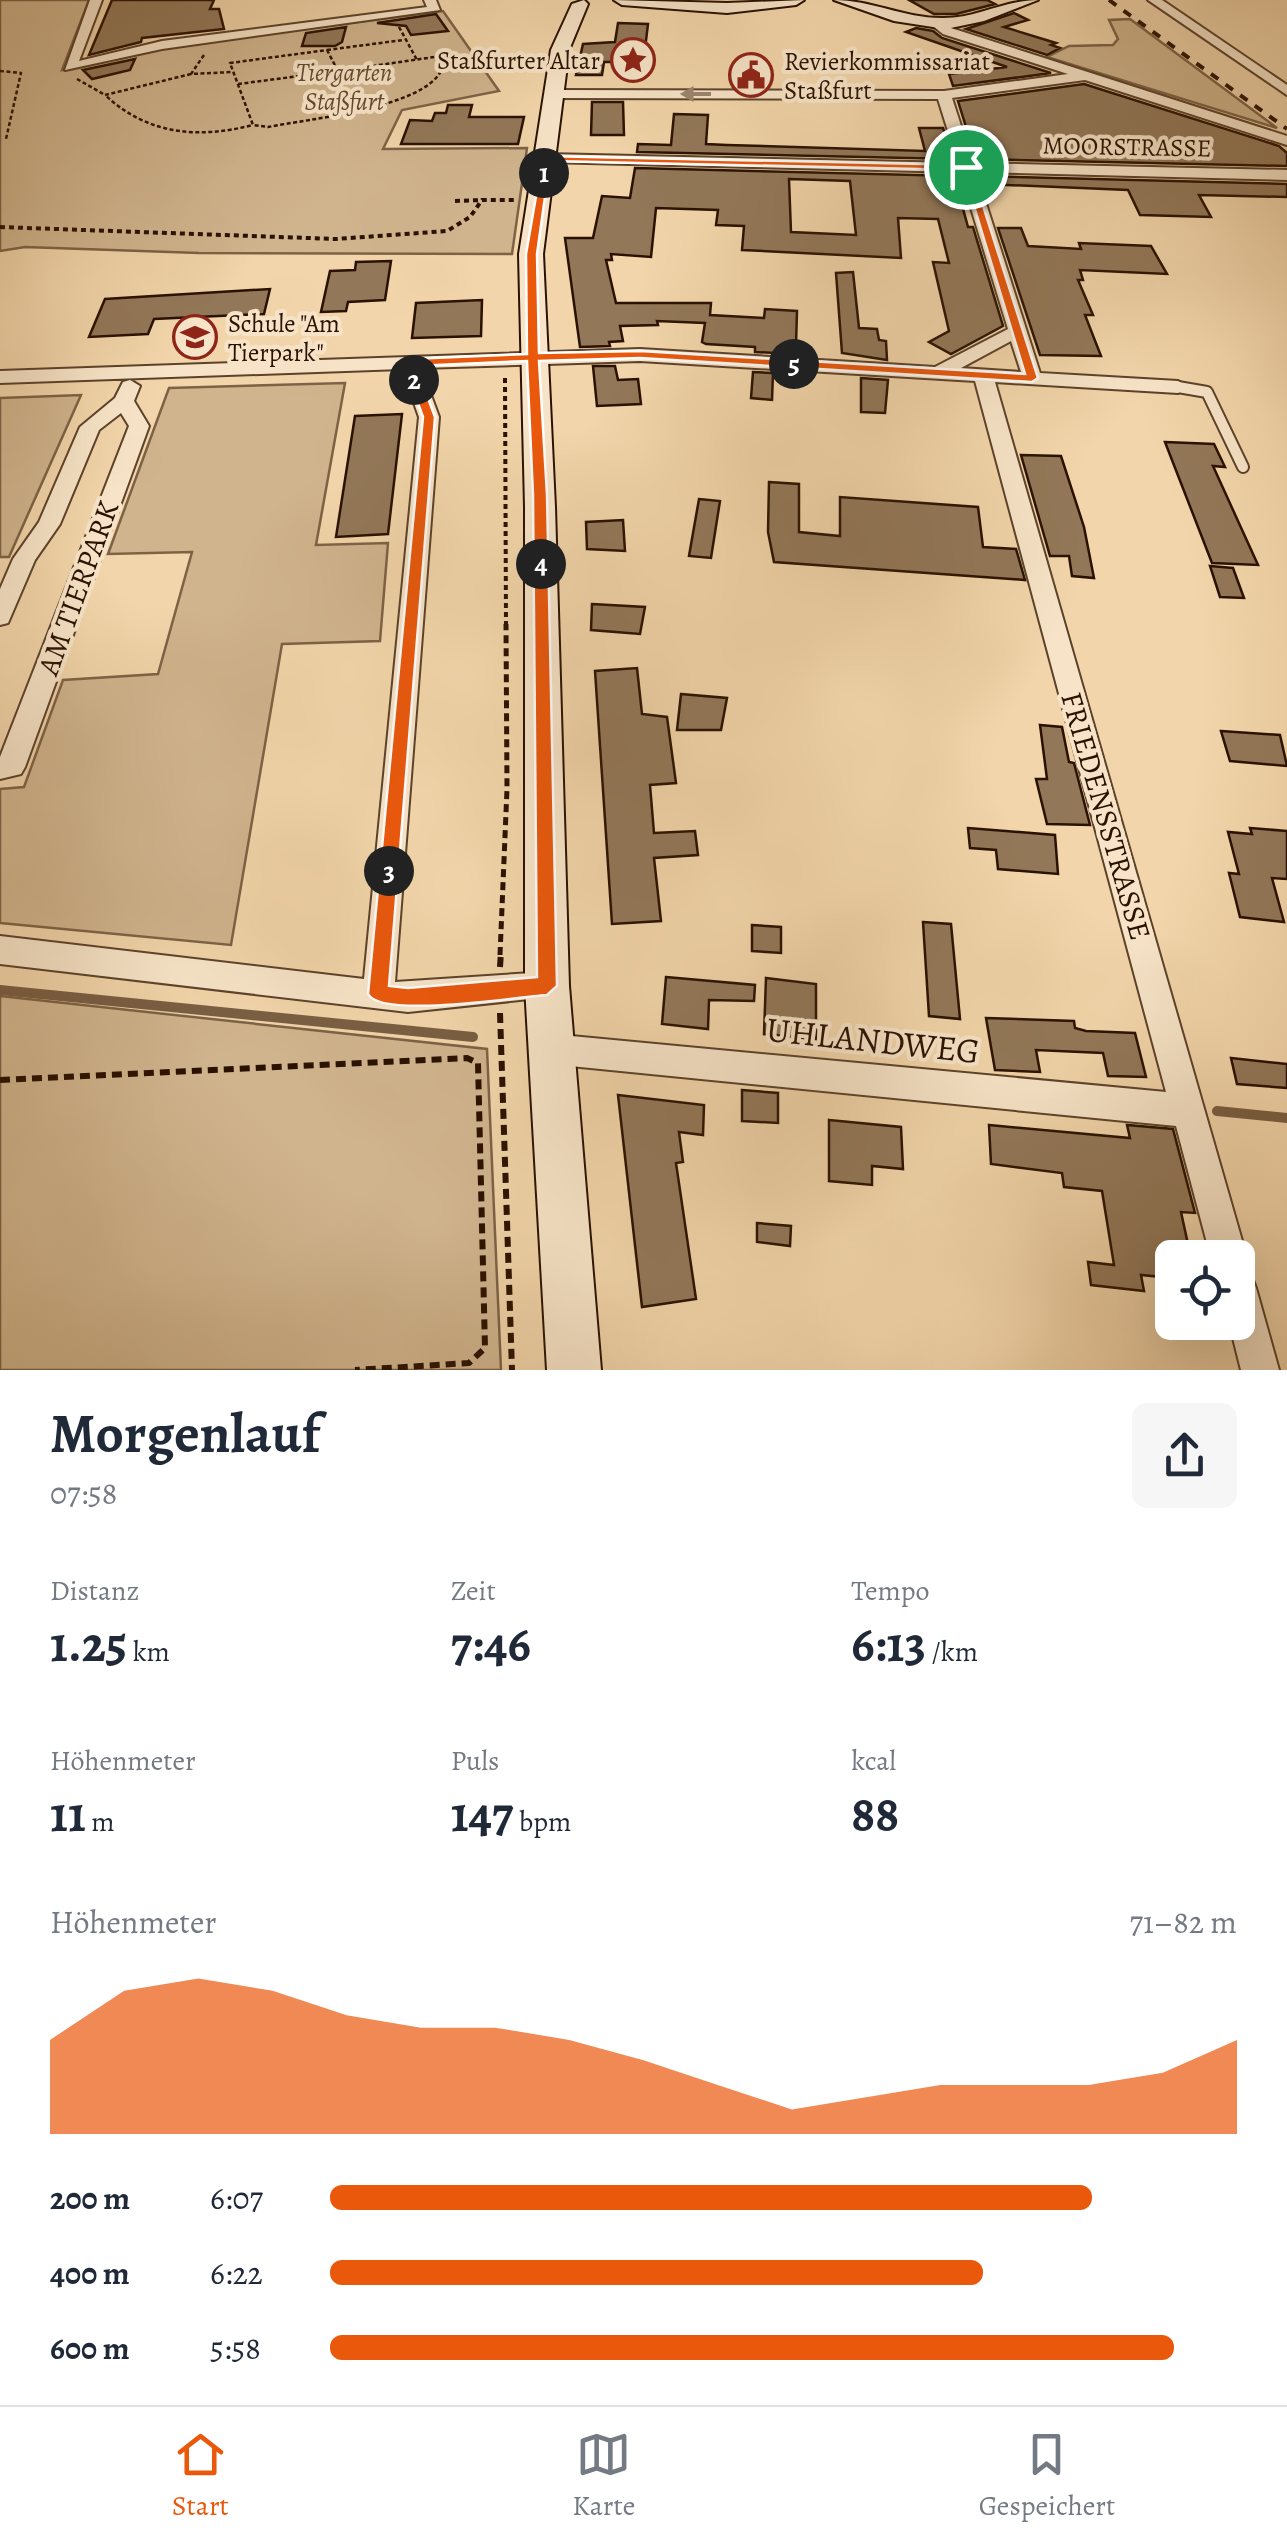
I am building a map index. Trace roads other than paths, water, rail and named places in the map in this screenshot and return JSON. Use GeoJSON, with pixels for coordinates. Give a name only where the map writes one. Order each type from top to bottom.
{"type":"FeatureCollection","features":[{"type":"Feature","properties":{"kind":"main road"},"geometry":{"type":"LineString","coordinates":[[622,0],[727,8],[796,0]]}},
{"type":"Feature","properties":{"kind":"main road"},"geometry":{"type":"LineString","coordinates":[[842,0],[908,20],[936,24],[965,22],[1030,0]]}},
{"type":"Feature","properties":{"kind":"main road"},"geometry":{"type":"LineString","coordinates":[[574,1370],[547,986],[540,495],[531,254],[553,94],[573,2],[604,1]]}},
{"type":"Feature","properties":{"kind":"street"},"geometry":{"type":"LineString","coordinates":[[96,0],[70,67],[162,46],[432,5]]}},
{"type":"Feature","properties":{"kind":"street"},"geometry":{"type":"LineString","coordinates":[[1154,0],[1287,91]]}},
{"type":"Feature","properties":{"kind":"street"},"geometry":{"type":"LineString","coordinates":[[936,24],[947,31],[1287,141]]}},
{"type":"Feature","properties":{"kind":"street"},"geometry":{"type":"LineString","coordinates":[[553,94],[944,94],[1086,76]]}},
{"type":"Feature","properties":{"kind":"street"},"geometry":{"type":"LineString","coordinates":[[944,94],[1032,378]]}},
{"type":"Feature","properties":{"kind":"street","name":"MOORSTRASSE"},"geometry":{"type":"LineString","coordinates":[[546,158],[1287,175]]}},
{"type":"Feature","properties":{"kind":"street"},"geometry":{"type":"LineString","coordinates":[[940,372],[1017,331]]}},
{"type":"Feature","properties":{"kind":"street"},"geometry":{"type":"LineString","coordinates":[[0,377],[640,355],[1178,388]]}},
{"type":"Feature","properties":{"kind":"street"},"geometry":{"type":"LineString","coordinates":[[378,994],[429,417],[409,362]]}},
{"type":"Feature","properties":{"kind":"street","name":"AM TIERPARK"},"geometry":{"type":"LineString","coordinates":[[0,617],[24,559],[50,524],[90,427],[124,401],[136,372]]}},
{"type":"Feature","properties":{"kind":"street","name":"FRIEDENSSTRASSE"},"geometry":{"type":"LineString","coordinates":[[983,374],[1224,1240]]}},
{"type":"Feature","properties":{"kind":"street","name":"AM TIERPARK"},"geometry":{"type":"LineString","coordinates":[[0,768],[12,767],[138,426],[124,401]]}},
{"type":"Feature","properties":{"kind":"street"},"geometry":{"type":"LineString","coordinates":[[0,950],[408,998],[547,986]]}},
{"type":"Feature","properties":{"kind":"street","name":"UHLANDWEG"},"geometry":{"type":"LineString","coordinates":[[550,1049],[1188,1111]]}},
{"type":"Feature","properties":{"kind":"street"},"geometry":{"type":"LineString","coordinates":[[1252,1340],[1260,1370]]}},
{"type":"Feature","properties":{"kind":"lane"},"geometry":{"type":"LineString","coordinates":[[1178,388],[1208,392],[1243,466]]}},
{"type":"Feature","properties":{"kind":"waterway"},"geometry":{"type":"LineString","coordinates":[[0,990],[473,1037]]}},
{"type":"Feature","properties":{"kind":"waterway"},"geometry":{"type":"LineString","coordinates":[[1217,1111],[1287,1118]]}},
{"type":"Feature","properties":{"kind":"railway"},"geometry":{"type":"LineString","coordinates":[[1109,0],[1287,129]]}},
{"type":"Feature","properties":{"kind":"place","name":"Staßfurter Altar"},"geometry":{"type":"Point","coordinates":[633,60]}},
{"type":"Feature","properties":{"kind":"place","name":"Revierkommissariat Staßfurt"},"geometry":{"type":"Point","coordinates":[751,75]}},
{"type":"Feature","properties":{"kind":"place","name":"Schule \"Am Tierpark\""},"geometry":{"type":"Point","coordinates":[195,337]}},
{"type":"Feature","properties":{"kind":"park label","name":"Tiergarten Staßfurt"},"geometry":{"type":"Point","coordinates":[344,86]}}]}
